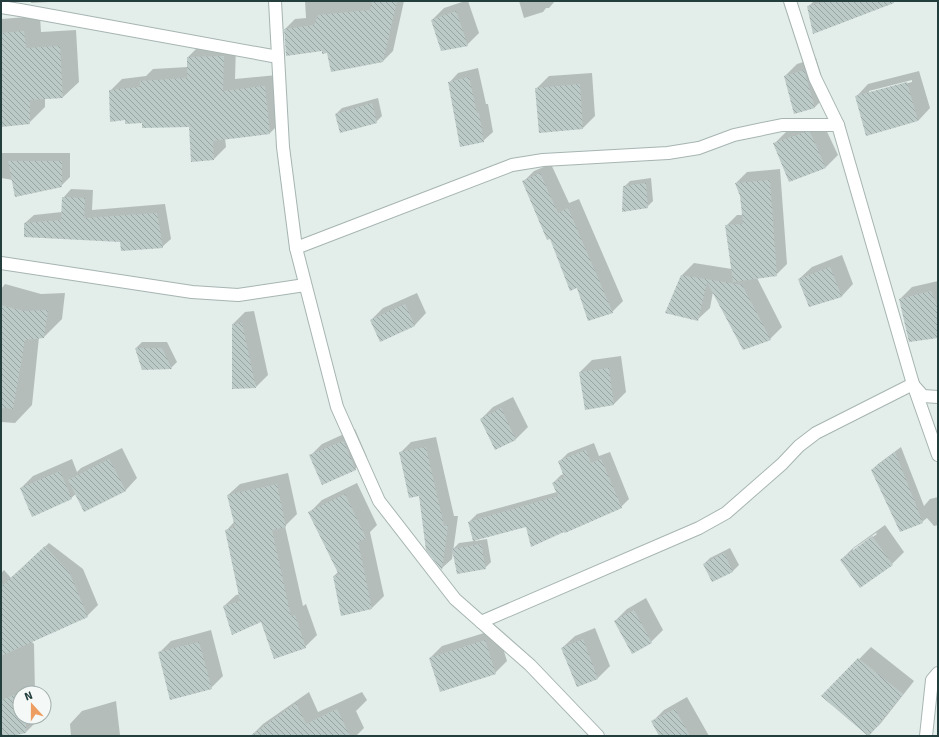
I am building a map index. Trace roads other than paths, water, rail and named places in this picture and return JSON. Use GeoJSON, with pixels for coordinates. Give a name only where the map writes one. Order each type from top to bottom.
{"type":"FeatureCollection","features":[{"type":"Feature","properties":{"kind":"street"},"geometry":{"type":"LineString","coordinates":[[275,1],[283,147],[296,248],[337,408],[379,501],[455,599],[530,665],[598,736]]}},
{"type":"Feature","properties":{"kind":"street"},"geometry":{"type":"LineString","coordinates":[[790,1],[815,78],[838,125],[913,384],[938,455]]}},
{"type":"Feature","properties":{"kind":"street"},"geometry":{"type":"LineString","coordinates":[[1,7],[278,57]]}},
{"type":"Feature","properties":{"kind":"street"},"geometry":{"type":"LineString","coordinates":[[296,248],[512,165],[543,160],[668,153],[699,148],[734,135],[782,125],[838,125]]}},
{"type":"Feature","properties":{"kind":"street"},"geometry":{"type":"LineString","coordinates":[[1,263],[192,292],[238,296],[305,285]]}},
{"type":"Feature","properties":{"kind":"street"},"geometry":{"type":"LineString","coordinates":[[913,384],[923,396],[938,397]]}},
{"type":"Feature","properties":{"kind":"street"},"geometry":{"type":"LineString","coordinates":[[481,622],[700,528],[726,513],[782,464],[799,446],[816,434],[913,384]]}},
{"type":"Feature","properties":{"kind":"street"},"geometry":{"type":"LineString","coordinates":[[926,736],[932,680],[938,673]]}}]}
